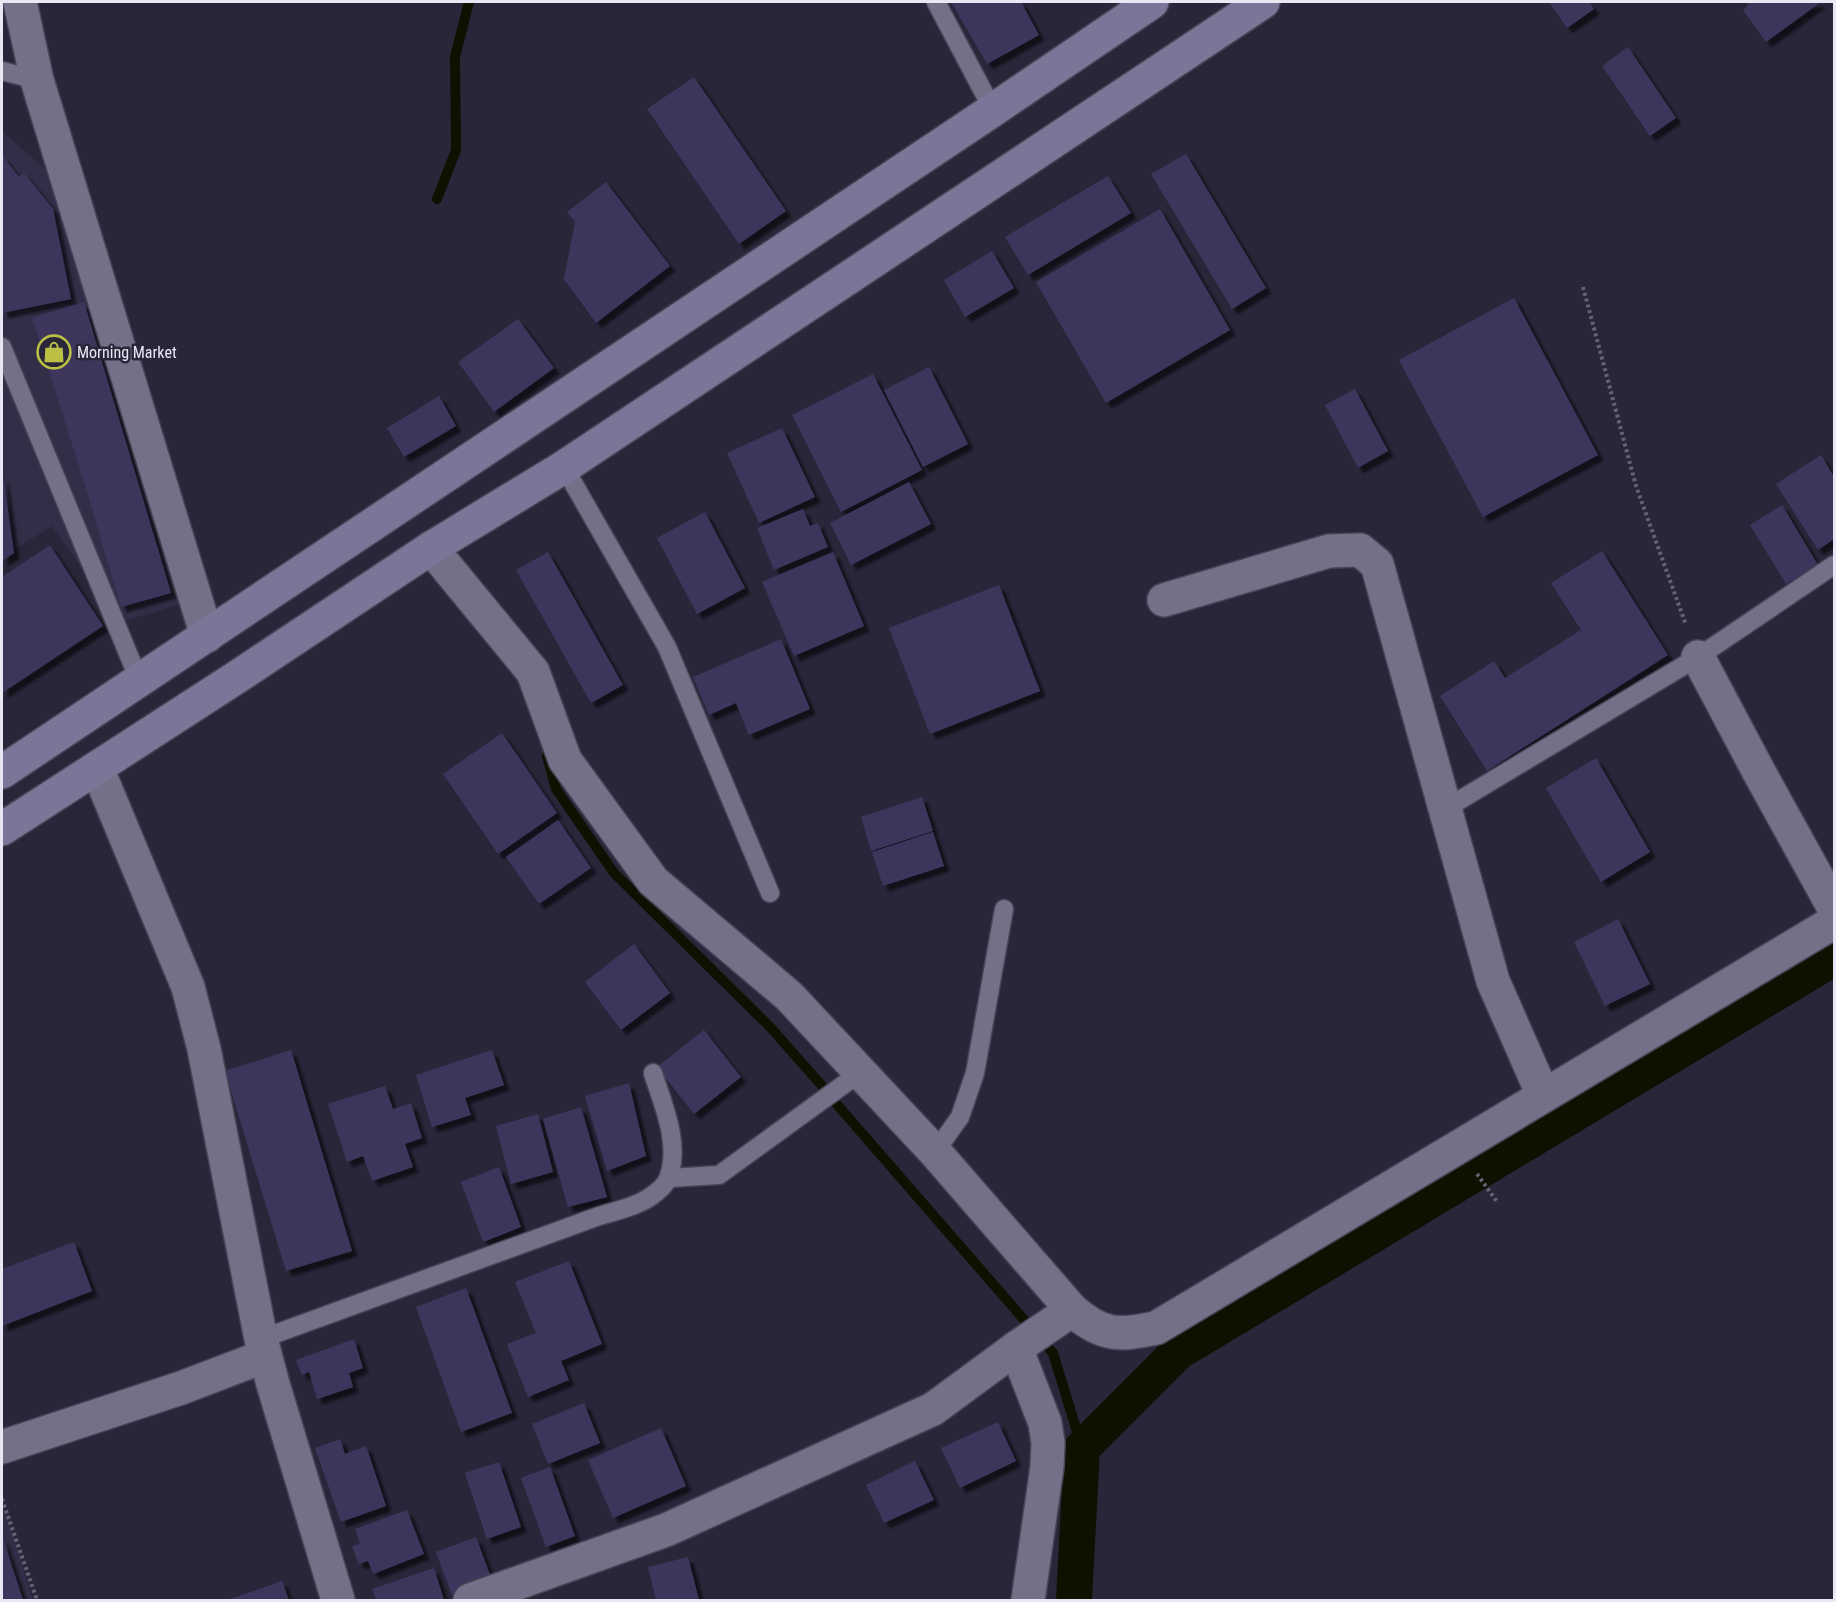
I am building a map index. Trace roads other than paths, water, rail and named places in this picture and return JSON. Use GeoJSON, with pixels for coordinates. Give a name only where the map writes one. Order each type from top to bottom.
{"type":"FeatureCollection","features":[{"type":"Feature","properties":{"kind":"main road"},"geometry":{"type":"LineString","coordinates":[[2,772],[1152,2]]}},
{"type":"Feature","properties":{"kind":"main road"},"geometry":{"type":"LineString","coordinates":[[2,829],[431,548],[564,467],[1263,2]]}},
{"type":"Feature","properties":{"kind":"street"},"geometry":{"type":"LineString","coordinates":[[20,2],[37,80],[207,636]]}},
{"type":"Feature","properties":{"kind":"street"},"geometry":{"type":"LineString","coordinates":[[431,548],[533,672],[565,760],[653,882],[789,996],[935,1152],[1072,1310],[1088,1323],[1111,1333],[1132,1333],[1156,1328],[1834,922]]}},
{"type":"Feature","properties":{"kind":"street"},"geometry":{"type":"LineString","coordinates":[[1164,600],[1329,551],[1360,550],[1377,564],[1493,981],[1543,1095]]}},
{"type":"Feature","properties":{"kind":"street"},"geometry":{"type":"LineString","coordinates":[[1698,657],[1834,908]]}},
{"type":"Feature","properties":{"kind":"street"},"geometry":{"type":"LineString","coordinates":[[97,768],[188,987],[204,1049],[263,1347],[338,1600]]}},
{"type":"Feature","properties":{"kind":"street"},"geometry":{"type":"LineString","coordinates":[[470,1600],[666,1530],[933,1409],[1072,1310]]}},
{"type":"Feature","properties":{"kind":"street"},"geometry":{"type":"LineString","coordinates":[[2,1447],[181,1388],[263,1347]]}},
{"type":"Feature","properties":{"kind":"street"},"geometry":{"type":"LineString","coordinates":[[1016,1348],[1045,1423],[1048,1443],[1047,1467],[1028,1600]]}},
{"type":"Feature","properties":{"kind":"lane"},"geometry":{"type":"LineString","coordinates":[[936,2],[993,110]]}},
{"type":"Feature","properties":{"kind":"lane"},"geometry":{"type":"LineString","coordinates":[[2,71],[37,80]]}},
{"type":"Feature","properties":{"kind":"lane"},"geometry":{"type":"LineString","coordinates":[[2,347],[139,680]]}},
{"type":"Feature","properties":{"kind":"lane"},"geometry":{"type":"LineString","coordinates":[[564,467],[667,647],[770,893]]}},
{"type":"Feature","properties":{"kind":"lane"},"geometry":{"type":"LineString","coordinates":[[1445,809],[1698,657],[1834,565]]}},
{"type":"Feature","properties":{"kind":"lane"},"geometry":{"type":"LineString","coordinates":[[935,1152],[960,1117],[975,1073],[1004,909]]}},
{"type":"Feature","properties":{"kind":"lane"},"geometry":{"type":"LineString","coordinates":[[669,1178],[719,1174],[861,1072]]}},
{"type":"Feature","properties":{"kind":"lane"},"geometry":{"type":"LineString","coordinates":[[263,1347],[599,1216],[639,1203],[658,1191],[669,1178],[672,1157],[671,1128],[653,1073]]}},
{"type":"Feature","properties":{"kind":"waterway"},"geometry":{"type":"LineString","coordinates":[[437,199],[456,150],[455,57],[469,2]]}},
{"type":"Feature","properties":{"kind":"waterway"},"geometry":{"type":"LineString","coordinates":[[547,756],[556,789],[614,873],[771,1028],[824,1088]]}},
{"type":"Feature","properties":{"kind":"waterway"},"geometry":{"type":"LineString","coordinates":[[1074,1600],[1082,1448],[1178,1352],[1834,958]]}},
{"type":"Feature","properties":{"kind":"waterway"},"geometry":{"type":"LineString","coordinates":[[834,1101],[1053,1353],[1082,1448]]}},
{"type":"Feature","properties":{"kind":"place","name":"Morning Market"},"geometry":{"type":"Point","coordinates":[54,352]}}]}
